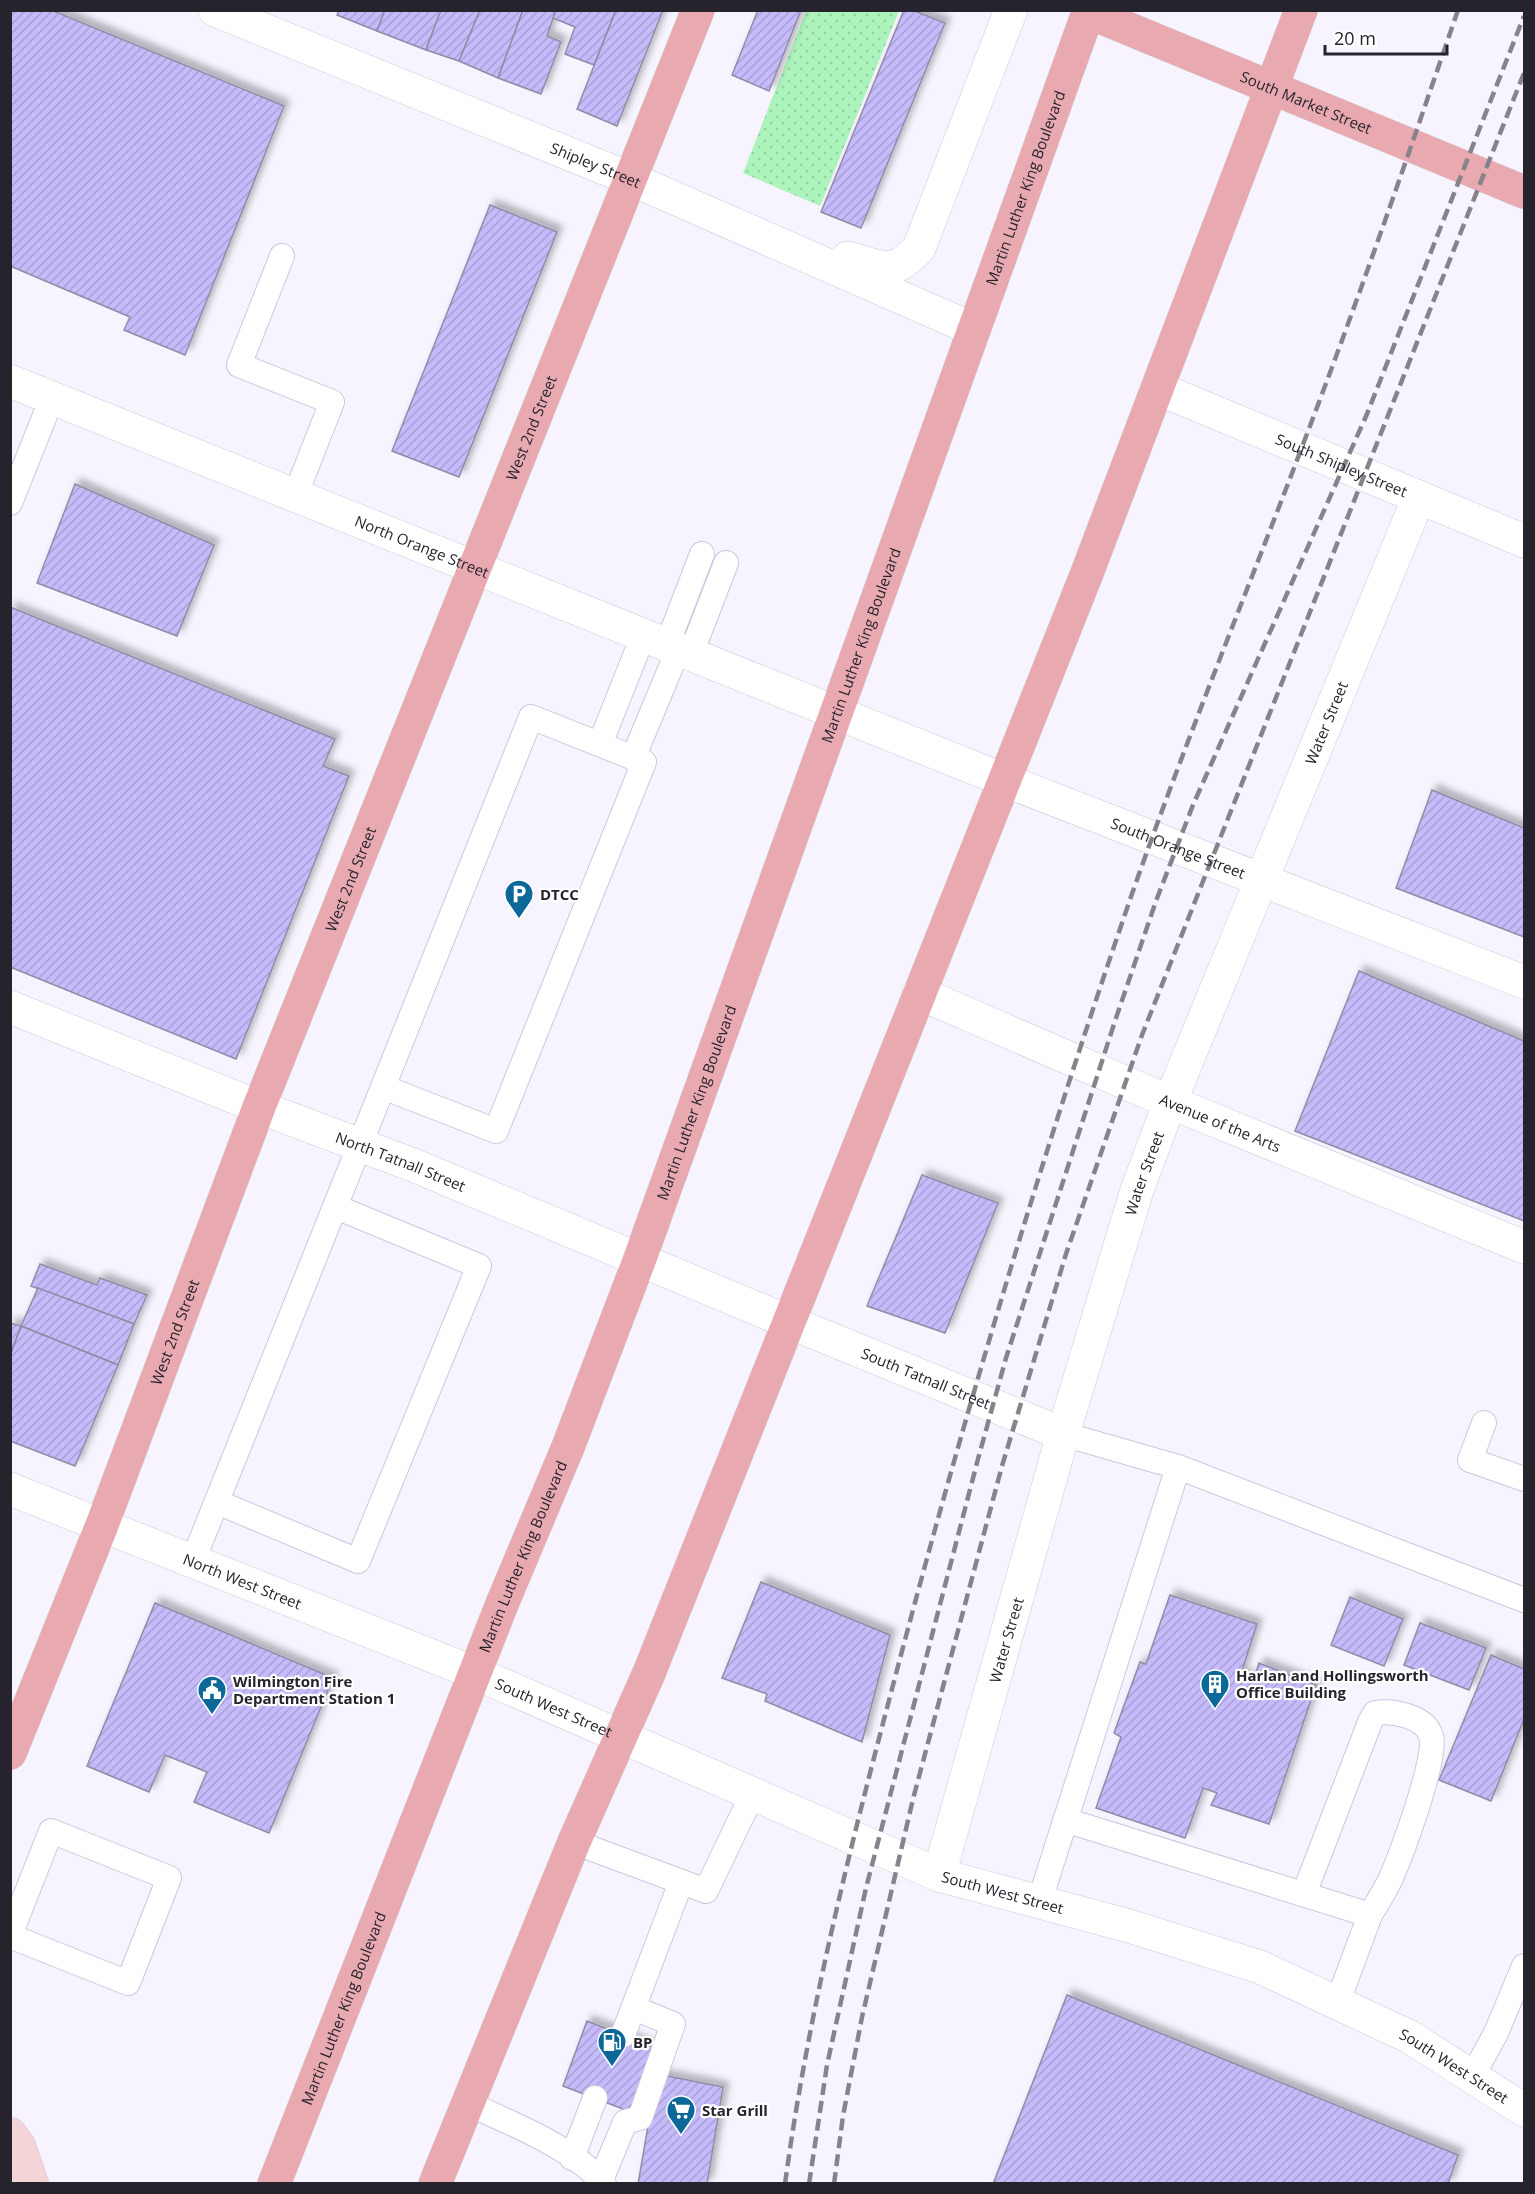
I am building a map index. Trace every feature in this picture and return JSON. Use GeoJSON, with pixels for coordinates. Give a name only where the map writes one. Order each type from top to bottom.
{"type":"FeatureCollection","features":[{"type":"Feature","properties":{"kind":"main road","name":"West 2nd Street"},"geometry":{"type":"LineString","coordinates":[[10,1753],[102,1525],[259,1107],[698,10]]}},
{"type":"Feature","properties":{"kind":"main road"},"geometry":{"type":"LineString","coordinates":[[435,2184],[574,1842],[619,1736],[649,1673],[1005,780],[1301,10]]}},
{"type":"Feature","properties":{"kind":"main road","name":"South Market Street"},"geometry":{"type":"LineString","coordinates":[[1087,11],[1524,192]]}},
{"type":"Feature","properties":{"kind":"main road","name":"Martin Luther King Boulevard"},"geometry":{"type":"LineString","coordinates":[[274,2184],[568,1447],[639,1261],[1087,11]]}},
{"type":"Feature","properties":{"kind":"main road"},"geometry":{"type":"LineString","coordinates":[[10,2134],[19,2146],[32,2184]]}},
{"type":"Feature","properties":{"kind":"street","name":"Shipley Street"},"geometry":{"type":"LineString","coordinates":[[214,10],[631,179],[745,231],[973,329]]}},
{"type":"Feature","properties":{"kind":"street"},"geometry":{"type":"LineString","coordinates":[[745,231],[889,269],[905,263],[919,248],[1011,10]]}},
{"type":"Feature","properties":{"kind":"street","name":"North Orange Street"},"geometry":{"type":"LineString","coordinates":[[10,381],[834,712]]}},
{"type":"Feature","properties":{"kind":"street","name":"South Shipley Street"},"geometry":{"type":"LineString","coordinates":[[1157,388],[1524,541]]}},
{"type":"Feature","properties":{"kind":"street","name":"Water Street"},"geometry":{"type":"LineString","coordinates":[[939,1875],[1063,1434],[1137,1190],[1170,1102],[1419,496]]}},
{"type":"Feature","properties":{"kind":"street","name":"South Orange Street"},"geometry":{"type":"LineString","coordinates":[[834,712],[1524,982]]}},
{"type":"Feature","properties":{"kind":"street","name":"Avenue of the Arts"},"geometry":{"type":"LineString","coordinates":[[920,993],[1170,1102],[1524,1247]]}},
{"type":"Feature","properties":{"kind":"street","name":"North Tatnall Street"},"geometry":{"type":"LineString","coordinates":[[10,1007],[259,1107],[413,1165],[789,1322]]}},
{"type":"Feature","properties":{"kind":"street","name":"South Tatnall Street"},"geometry":{"type":"LineString","coordinates":[[789,1322],[1063,1434]]}},
{"type":"Feature","properties":{"kind":"street","name":"North West Street"},"geometry":{"type":"LineString","coordinates":[[10,1489],[192,1563],[476,1673]]}},
{"type":"Feature","properties":{"kind":"street","name":"South West Street"},"geometry":{"type":"LineString","coordinates":[[476,1673],[939,1875],[1216,1952],[1260,1967],[1338,2001],[1410,2037],[1473,2075],[1524,2110]]}},
{"type":"Feature","properties":{"kind":"lane"},"geometry":{"type":"LineString","coordinates":[[282,256],[239,364],[332,402],[295,496]]}},
{"type":"Feature","properties":{"kind":"lane"},"geometry":{"type":"LineString","coordinates":[[10,503],[52,398]]}},
{"type":"Feature","properties":{"kind":"lane"},"geometry":{"type":"LineString","coordinates":[[633,758],[702,554]]}},
{"type":"Feature","properties":{"kind":"lane"},"geometry":{"type":"LineString","coordinates":[[600,744],[726,563]]}},
{"type":"Feature","properties":{"kind":"lane"},"geometry":{"type":"LineString","coordinates":[[192,1563],[531,717],[644,762],[496,1131],[383,1087]]}},
{"type":"Feature","properties":{"kind":"lane"},"geometry":{"type":"LineString","coordinates":[[217,1502],[358,1562],[479,1266],[336,1207]]}},
{"type":"Feature","properties":{"kind":"lane"},"geometry":{"type":"LineString","coordinates":[[1484,1423],[1470,1460],[1524,1479]]}},
{"type":"Feature","properties":{"kind":"lane"},"geometry":{"type":"LineString","coordinates":[[1063,1434],[1178,1467],[1524,1600]]}},
{"type":"Feature","properties":{"kind":"lane"},"geometry":{"type":"LineString","coordinates":[[1039,1903],[1178,1467]]}},
{"type":"Feature","properties":{"kind":"lane"},"geometry":{"type":"LineString","coordinates":[[1304,1894],[1375,1713],[1383,1712],[1411,1717],[1423,1724],[1431,1736],[1431,1761],[1390,1879],[1370,1915],[1338,2001]]}},
{"type":"Feature","properties":{"kind":"lane"},"geometry":{"type":"LineString","coordinates":[[574,1842],[706,1891],[752,1795]]}},
{"type":"Feature","properties":{"kind":"lane"},"geometry":{"type":"LineString","coordinates":[[1065,1820],[1370,1915]]}},
{"type":"Feature","properties":{"kind":"lane"},"geometry":{"type":"LineString","coordinates":[[51,1831],[169,1878],[128,1983],[10,1935],[51,1831]]}},
{"type":"Feature","properties":{"kind":"lane"},"geometry":{"type":"LineString","coordinates":[[623,2035],[681,1882]]}},
{"type":"Feature","properties":{"kind":"lane"},"geometry":{"type":"LineString","coordinates":[[1473,2075],[1496,2033],[1524,1965]]}},
{"type":"Feature","properties":{"kind":"lane"},"geometry":{"type":"LineString","coordinates":[[467,2103],[533,2134],[572,2158],[602,2182],[625,2122],[640,2118],[673,2024],[634,2008]]}},
{"type":"Feature","properties":{"kind":"lane"},"geometry":{"type":"LineString","coordinates":[[572,2158],[595,2098]]}},
{"type":"Feature","properties":{"kind":"green space"},"geometry":{"type":"Polygon","coordinates":[[[806,11],[899,11],[820,206],[743,173],[806,11]]]}},
{"type":"Feature","properties":{"kind":"building"},"geometry":{"type":"Polygon","coordinates":[[[10,10],[51,10],[284,106],[185,355],[124,330],[130,317],[10,266],[10,10]]]}},
{"type":"Feature","properties":{"kind":"building"},"geometry":{"type":"Polygon","coordinates":[[[339,10],[385,10],[377,31],[337,15],[339,10]]]}},
{"type":"Feature","properties":{"kind":"building"},"geometry":{"type":"Polygon","coordinates":[[[385,10],[441,10],[426,50],[377,31],[385,10]]]}},
{"type":"Feature","properties":{"kind":"building"},"geometry":{"type":"Polygon","coordinates":[[[441,10],[480,10],[459,61],[426,50],[441,10]]]}},
{"type":"Feature","properties":{"kind":"building"},"geometry":{"type":"Polygon","coordinates":[[[480,10],[523,10],[498,78],[459,61],[480,10]]]}},
{"type":"Feature","properties":{"kind":"building"},"geometry":{"type":"Polygon","coordinates":[[[523,10],[556,10],[547,36],[561,42],[541,94],[498,78],[523,10]]]}},
{"type":"Feature","properties":{"kind":"building"},"geometry":{"type":"Polygon","coordinates":[[[556,10],[616,10],[594,65],[565,54],[575,27],[553,18],[556,10]]]}},
{"type":"Feature","properties":{"kind":"building"},"geometry":{"type":"Polygon","coordinates":[[[616,10],[663,10],[617,126],[577,109],[616,10]]]}},
{"type":"Feature","properties":{"kind":"building"},"geometry":{"type":"Polygon","coordinates":[[[758,10],[801,10],[769,91],[732,75],[758,10]]]}},
{"type":"Feature","properties":{"kind":"building"},"geometry":{"type":"Polygon","coordinates":[[[904,10],[912,10],[945,23],[861,228],[821,212],[904,10]]]}},
{"type":"Feature","properties":{"kind":"building"},"geometry":{"type":"Polygon","coordinates":[[[490,205],[557,232],[459,477],[392,451],[490,205]]]}},
{"type":"Feature","properties":{"kind":"building"},"geometry":{"type":"Polygon","coordinates":[[[75,484],[214,545],[177,636],[37,583],[75,484]]]}},
{"type":"Feature","properties":{"kind":"building"},"geometry":{"type":"Polygon","coordinates":[[[10,607],[335,739],[323,766],[349,776],[236,1059],[10,967],[10,607]]]}},
{"type":"Feature","properties":{"kind":"building"},"geometry":{"type":"Polygon","coordinates":[[[1432,790],[1524,828],[1524,937],[1396,888],[1432,790]]]}},
{"type":"Feature","properties":{"kind":"building"},"geometry":{"type":"Polygon","coordinates":[[[1359,971],[1524,1041],[1524,1221],[1295,1131],[1359,971]]]}},
{"type":"Feature","properties":{"kind":"building"},"geometry":{"type":"Polygon","coordinates":[[[922,1175],[998,1203],[945,1333],[867,1306],[922,1175]]]}},
{"type":"Feature","properties":{"kind":"building"},"geometry":{"type":"Polygon","coordinates":[[[40,1264],[97,1285],[100,1278],[147,1295],[134,1324],[31,1286],[40,1264]]]}},
{"type":"Feature","properties":{"kind":"building"},"geometry":{"type":"Polygon","coordinates":[[[38,1288],[134,1324],[118,1365],[21,1326],[38,1288]]]}},
{"type":"Feature","properties":{"kind":"building"},"geometry":{"type":"Polygon","coordinates":[[[10,1323],[21,1326],[10,1356],[10,1323]]]}},
{"type":"Feature","properties":{"kind":"building"},"geometry":{"type":"Polygon","coordinates":[[[21,1326],[118,1365],[75,1466],[10,1441],[10,1356],[21,1326]]]}},
{"type":"Feature","properties":{"kind":"building"},"geometry":{"type":"Polygon","coordinates":[[[761,1582],[890,1635],[862,1742],[765,1701],[767,1694],[722,1678],[761,1582]]]}},
{"type":"Feature","properties":{"kind":"building","name":"Harlan and Hollingsworth Office Building"},"geometry":{"type":"Polygon","coordinates":[[[1170,1595],[1257,1624],[1241,1674],[1254,1679],[1259,1663],[1316,1685],[1269,1824],[1211,1805],[1217,1793],[1203,1788],[1185,1838],[1096,1808],[1121,1737],[1114,1733],[1140,1662],[1146,1664],[1170,1595]]]}},
{"type":"Feature","properties":{"kind":"building"},"geometry":{"type":"Polygon","coordinates":[[[1350,1597],[1403,1619],[1384,1666],[1331,1645],[1350,1597]]]}},
{"type":"Feature","properties":{"kind":"building","name":"Wilmington Fire Department Station 1"},"geometry":{"type":"Polygon","coordinates":[[[155,1603],[333,1678],[269,1833],[194,1802],[207,1772],[165,1755],[149,1792],[87,1766],[155,1603]]]}},
{"type":"Feature","properties":{"kind":"building"},"geometry":{"type":"Polygon","coordinates":[[[1420,1623],[1486,1648],[1469,1690],[1404,1665],[1420,1623]]]}},
{"type":"Feature","properties":{"kind":"building"},"geometry":{"type":"Polygon","coordinates":[[[1491,1655],[1524,1669],[1524,1719],[1491,1801],[1439,1780],[1491,1655]]]}},
{"type":"Feature","properties":{"kind":"building"},"geometry":{"type":"Polygon","coordinates":[[[1067,1995],[1458,2155],[1448,2184],[993,2184],[1067,1995]]]}},
{"type":"Feature","properties":{"kind":"building","name":"BP"},"geometry":{"type":"Polygon","coordinates":[[[587,2021],[660,2050],[636,2114],[563,2086],[587,2021]]]}},
{"type":"Feature","properties":{"kind":"building","name":"Star Grill"},"geometry":{"type":"Polygon","coordinates":[[[657,2074],[723,2087],[707,2184],[638,2184],[657,2074]]]}},
{"type":"Feature","properties":{"kind":"railway"},"geometry":{"type":"LineString","coordinates":[[785,2184],[795,2114],[822,1977],[870,1772],[958,1448],[1041,1169],[1133,891],[1335,360],[1458,10]]}},
{"type":"Feature","properties":{"kind":"railway"},"geometry":{"type":"LineString","coordinates":[[809,2184],[827,2065],[866,1888],[978,1459],[1006,1358],[1115,1021],[1156,901],[1193,805],[1367,414],[1524,16]]}},
{"type":"Feature","properties":{"kind":"railway"},"geometry":{"type":"LineString","coordinates":[[834,2184],[843,2116],[862,2017],[913,1799],[1002,1466],[1066,1254],[1142,1035],[1524,73]]}},
{"type":"Feature","properties":{"kind":"place","name":"DTCC"},"geometry":{"type":"Point","coordinates":[519,920]}},
{"type":"Feature","properties":{"kind":"place","name":"Harlan and Hollingsworth Office Building"},"geometry":{"type":"Point","coordinates":[1215,1710]}},
{"type":"Feature","properties":{"kind":"place","name":"Wilmington Fire Department Station 1"},"geometry":{"type":"Point","coordinates":[212,1716]}},
{"type":"Feature","properties":{"kind":"place","name":"BP"},"geometry":{"type":"Point","coordinates":[612,2068]}},
{"type":"Feature","properties":{"kind":"place","name":"Star Grill"},"geometry":{"type":"Point","coordinates":[681,2136]}}]}
